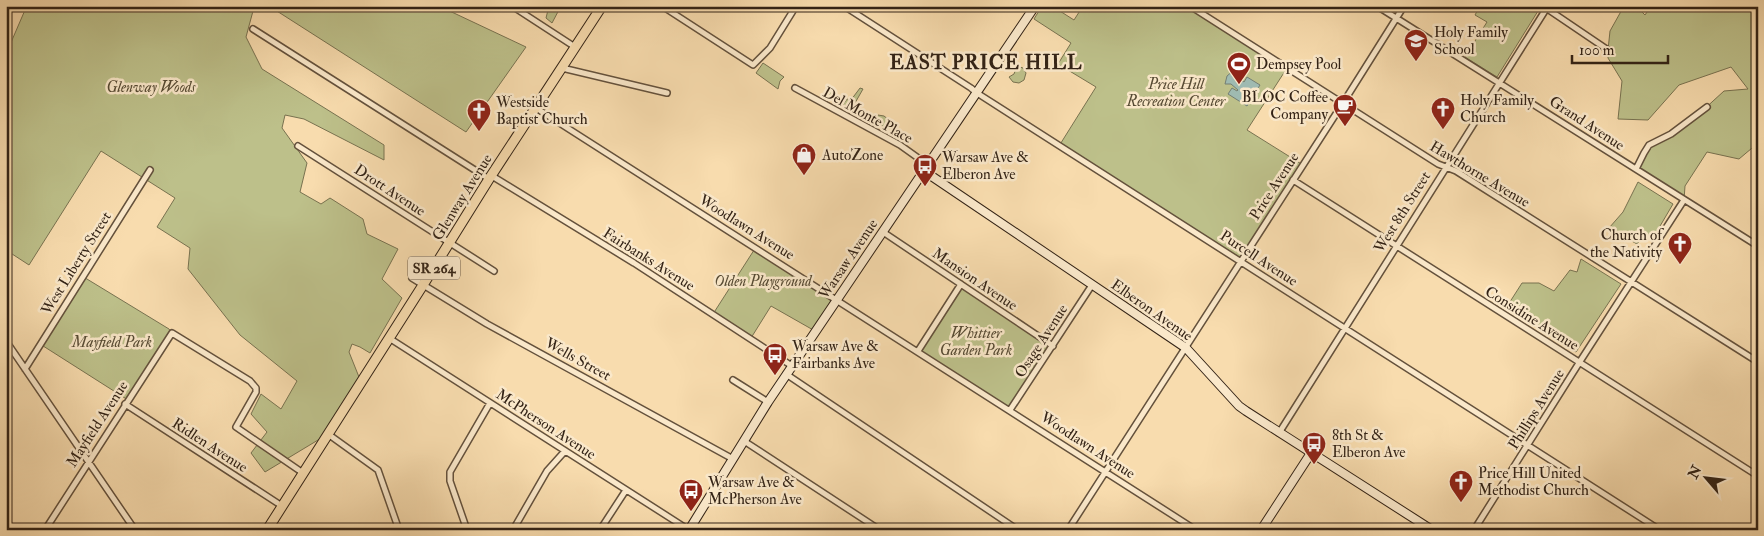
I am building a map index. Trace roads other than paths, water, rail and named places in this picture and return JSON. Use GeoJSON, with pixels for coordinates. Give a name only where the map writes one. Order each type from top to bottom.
{"type":"FeatureCollection","features":[{"type":"Feature","properties":{"kind":"main road","name":"Glenway Avenue"},"geometry":{"type":"LineString","coordinates":[[267,530],[424,285],[490,178],[602,6]]}},
{"type":"Feature","properties":{"kind":"street"},"geometry":{"type":"LineString","coordinates":[[512,6],[575,46]]}},
{"type":"Feature","properties":{"kind":"street"},"geometry":{"type":"LineString","coordinates":[[662,6],[753,65],[770,48],[796,6]]}},
{"type":"Feature","properties":{"kind":"street","name":"Purcell Avenue"},"geometry":{"type":"LineString","coordinates":[[844,6],[971,88],[977,94],[1660,530]]}},
{"type":"Feature","properties":{"kind":"street"},"geometry":{"type":"LineString","coordinates":[[1024,6],[1033,9]]}},
{"type":"Feature","properties":{"kind":"street","name":"Hawthorne Avenue"},"geometry":{"type":"LineString","coordinates":[[1190,6],[1438,164],[1456,171],[1758,362]]}},
{"type":"Feature","properties":{"kind":"street","name":"Grand Avenue"},"geometry":{"type":"LineString","coordinates":[[1377,6],[1758,246]]}},
{"type":"Feature","properties":{"kind":"street","name":"Price Avenue"},"geometry":{"type":"LineString","coordinates":[[1068,530],[1404,6]]}},
{"type":"Feature","properties":{"kind":"street"},"geometry":{"type":"LineString","coordinates":[[1546,7],[1608,50]]}},
{"type":"Feature","properties":{"kind":"street","name":"West 8th Street"},"geometry":{"type":"LineString","coordinates":[[1279,433],[1501,83],[1546,7]]}},
{"type":"Feature","properties":{"kind":"street","name":"Warsaw Avenue"},"geometry":{"type":"LineString","coordinates":[[689,530],[786,374],[1033,9]]}},
{"type":"Feature","properties":{"kind":"street","name":"Fairbanks Avenue"},"geometry":{"type":"LineString","coordinates":[[253,29],[490,178],[634,263],[792,366]]}},
{"type":"Feature","properties":{"kind":"street"},"geometry":{"type":"LineString","coordinates":[[562,68],[667,93]]}},
{"type":"Feature","properties":{"kind":"street","name":"Del Monte Place"},"geometry":{"type":"LineString","coordinates":[[795,88],[900,145],[926,168]]}},
{"type":"Feature","properties":{"kind":"street"},"geometry":{"type":"LineString","coordinates":[[1636,169],[1649,146],[1671,134],[1707,107]]}},
{"type":"Feature","properties":{"kind":"street","name":"Woodlawn Avenue"},"geometry":{"type":"LineString","coordinates":[[536,108],[1196,530]]}},
{"type":"Feature","properties":{"kind":"street","name":"Drott Avenue"},"geometry":{"type":"LineString","coordinates":[[298,146],[494,271]]}},
{"type":"Feature","properties":{"kind":"street","name":"Elberon Avenue"},"geometry":{"type":"LineString","coordinates":[[926,168],[1092,285],[1186,348],[1239,406],[1432,530]]}},
{"type":"Feature","properties":{"kind":"street","name":"West Liberty Street"},"geometry":{"type":"LineString","coordinates":[[24,369],[150,170]]}},
{"type":"Feature","properties":{"kind":"street","name":"Considine Avenue"},"geometry":{"type":"LineString","coordinates":[[1293,180],[1758,476]]}},
{"type":"Feature","properties":{"kind":"street","name":"Phillips Avenue"},"geometry":{"type":"LineString","coordinates":[[1474,530],[1684,200]]}},
{"type":"Feature","properties":{"kind":"street","name":"Mansion Avenue"},"geometry":{"type":"LineString","coordinates":[[883,232],[1053,346]]}},
{"type":"Feature","properties":{"kind":"street","name":"Wells Street"},"geometry":{"type":"LineString","coordinates":[[412,278],[487,324],[733,459]]}},
{"type":"Feature","properties":{"kind":"street"},"geometry":{"type":"LineString","coordinates":[[918,351],[961,284]]}},
{"type":"Feature","properties":{"kind":"street","name":"Osage Avenue"},"geometry":{"type":"LineString","coordinates":[[1010,410],[1092,285]]}},
{"type":"Feature","properties":{"kind":"street","name":"Mayfield Avenue"},"geometry":{"type":"LineString","coordinates":[[44,530],[172,333],[250,381],[256,388],[256,394],[236,427],[303,473]]}},
{"type":"Feature","properties":{"kind":"street","name":"McPherson Avenue"},"geometry":{"type":"LineString","coordinates":[[389,338],[689,530]]}},
{"type":"Feature","properties":{"kind":"street"},"geometry":{"type":"LineString","coordinates":[[6,341],[135,530]]}},
{"type":"Feature","properties":{"kind":"street"},"geometry":{"type":"LineString","coordinates":[[786,374],[1018,530]]}},
{"type":"Feature","properties":{"kind":"street"},"geometry":{"type":"LineString","coordinates":[[733,380],[768,402]]}},
{"type":"Feature","properties":{"kind":"street"},"geometry":{"type":"LineString","coordinates":[[467,530],[450,480],[450,472],[490,403]]}},
{"type":"Feature","properties":{"kind":"street","name":"Ridlen Avenue"},"geometry":{"type":"LineString","coordinates":[[125,404],[282,506]]}},
{"type":"Feature","properties":{"kind":"street"},"geometry":{"type":"LineString","coordinates":[[328,434],[378,470],[399,530]]}},
{"type":"Feature","properties":{"kind":"street"},"geometry":{"type":"LineString","coordinates":[[744,441],[880,530]]}},
{"type":"Feature","properties":{"kind":"street"},"geometry":{"type":"LineString","coordinates":[[514,530],[547,471],[565,451]]}},
{"type":"Feature","properties":{"kind":"street"},"geometry":{"type":"LineString","coordinates":[[1261,530],[1311,453]]}},
{"type":"Feature","properties":{"kind":"street"},"geometry":{"type":"LineString","coordinates":[[600,530],[626,490]]}},
{"type":"Feature","properties":{"kind":"water"},"geometry":{"type":"Polygon","coordinates":[[[1234,70],[1242,70],[1241,80],[1244,82],[1247,77],[1260,85],[1247,106],[1228,94],[1232,88],[1238,90],[1231,84],[1225,84],[1227,76],[1234,70]]]}},
{"type":"Feature","properties":{"kind":"place","name":"Holy Family School"},"geometry":{"type":"Point","coordinates":[1416,62]}},
{"type":"Feature","properties":{"kind":"place","name":"Dempsey Pool"},"geometry":{"type":"Point","coordinates":[1239,85]}},
{"type":"Feature","properties":{"kind":"place","name":"BLOC Coffee Company"},"geometry":{"type":"Point","coordinates":[1345,127]}},
{"type":"Feature","properties":{"kind":"place","name":"Holy Family Church"},"geometry":{"type":"Point","coordinates":[1443,130]}},
{"type":"Feature","properties":{"kind":"place","name":"Westside Baptist Church"},"geometry":{"type":"Point","coordinates":[479,132]}},
{"type":"Feature","properties":{"kind":"place","name":"AutoZone"},"geometry":{"type":"Point","coordinates":[804,176]}},
{"type":"Feature","properties":{"kind":"place","name":"Warsaw Ave & Elberon Ave"},"geometry":{"type":"Point","coordinates":[925,187]}},
{"type":"Feature","properties":{"kind":"place","name":"Church of the Nativity"},"geometry":{"type":"Point","coordinates":[1680,265]}},
{"type":"Feature","properties":{"kind":"place","name":"Warsaw Ave & Fairbanks Ave"},"geometry":{"type":"Point","coordinates":[775,376]}},
{"type":"Feature","properties":{"kind":"place","name":"8th St & Elberon Ave"},"geometry":{"type":"Point","coordinates":[1314,465]}},
{"type":"Feature","properties":{"kind":"place","name":"Price Hill United Methodist Church"},"geometry":{"type":"Point","coordinates":[1461,503]}},
{"type":"Feature","properties":{"kind":"place","name":"Warsaw Ave & McPherson Ave"},"geometry":{"type":"Point","coordinates":[691,512]}},
{"type":"Feature","properties":{"kind":"district","name":"EAST PRICE HILL"},"geometry":{"type":"Point","coordinates":[986,62]}},
{"type":"Feature","properties":{"kind":"park label","name":"Glenway Woods"},"geometry":{"type":"Point","coordinates":[151,87]}},
{"type":"Feature","properties":{"kind":"park label","name":"Price Hill Recreation Center"},"geometry":{"type":"Point","coordinates":[1176,92]}},
{"type":"Feature","properties":{"kind":"park label","name":"Olden Playground"},"geometry":{"type":"Point","coordinates":[763,281]}},
{"type":"Feature","properties":{"kind":"park label","name":"Mayfield Park"},"geometry":{"type":"Point","coordinates":[112,342]}},
{"type":"Feature","properties":{"kind":"park label","name":"Whittier Garden Park"},"geometry":{"type":"Point","coordinates":[976,342]}}]}
